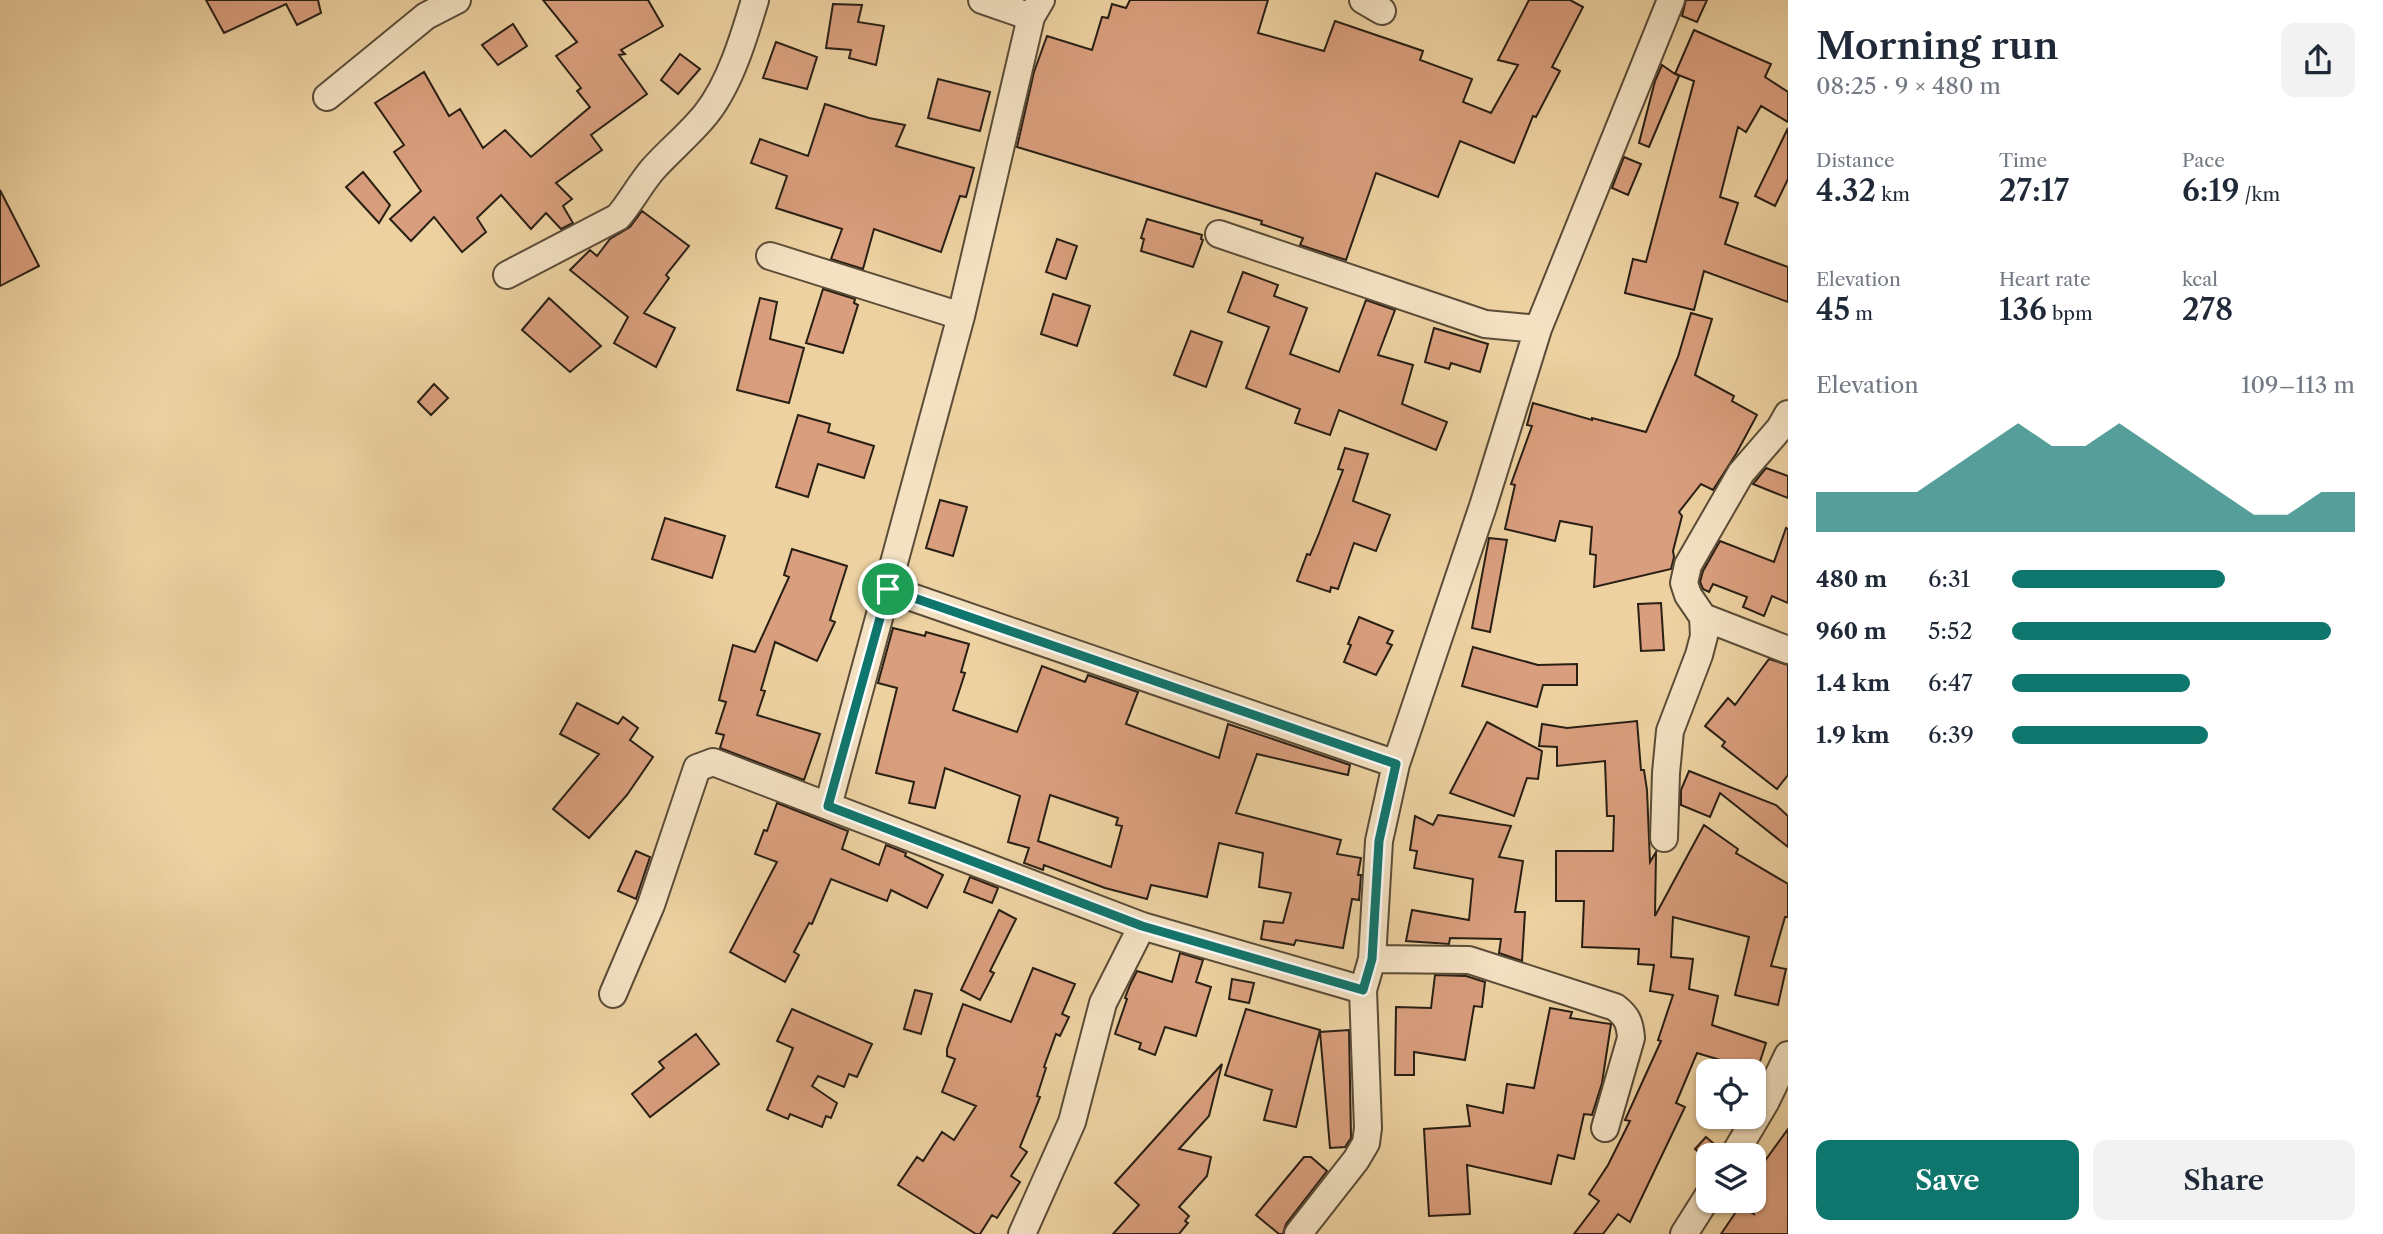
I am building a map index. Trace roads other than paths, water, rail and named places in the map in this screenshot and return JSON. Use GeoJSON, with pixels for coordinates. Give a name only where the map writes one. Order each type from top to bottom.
{"type":"FeatureCollection","features":[{"type":"Feature","properties":{"kind":"street"},"geometry":{"type":"LineString","coordinates":[[327,97],[420,8],[457,0]]}},
{"type":"Feature","properties":{"kind":"street"},"geometry":{"type":"LineString","coordinates":[[508,275],[618,217],[630,204],[652,171],[706,114],[716,99],[742,42],[755,0]]}},
{"type":"Feature","properties":{"kind":"street"},"geometry":{"type":"LineString","coordinates":[[828,806],[961,316],[1036,8],[982,0]]}},
{"type":"Feature","properties":{"kind":"street"},"geometry":{"type":"LineString","coordinates":[[1297,1234],[1356,1160],[1366,1143],[1368,1128],[1363,990],[1372,959],[1379,841],[1396,764],[1483,506],[1538,329],[1671,0]]}},
{"type":"Feature","properties":{"kind":"street"},"geometry":{"type":"LineString","coordinates":[[1219,234],[1485,324],[1538,329]]}},
{"type":"Feature","properties":{"kind":"street"},"geometry":{"type":"LineString","coordinates":[[770,256],[961,316]]}},
{"type":"Feature","properties":{"kind":"street"},"geometry":{"type":"LineString","coordinates":[[1664,838],[1670,731],[1704,636],[1703,617],[1688,595],[1684,583],[1688,565],[1741,473],[1780,428],[1788,414]]}},
{"type":"Feature","properties":{"kind":"street"},"geometry":{"type":"LineString","coordinates":[[888,589],[1396,764]]}},
{"type":"Feature","properties":{"kind":"street"},"geometry":{"type":"LineString","coordinates":[[1703,617],[1788,650]]}},
{"type":"Feature","properties":{"kind":"street"},"geometry":{"type":"LineString","coordinates":[[613,994],[651,905],[697,768],[713,762],[1142,926],[1363,990]]}},
{"type":"Feature","properties":{"kind":"street"},"geometry":{"type":"LineString","coordinates":[[1022,1234],[1072,1122],[1103,1003],[1142,926]]}},
{"type":"Feature","properties":{"kind":"street"},"geometry":{"type":"LineString","coordinates":[[1372,959],[1469,960],[1615,1007],[1624,1014],[1630,1024],[1631,1038],[1605,1128]]}},
{"type":"Feature","properties":{"kind":"street"},"geometry":{"type":"LineString","coordinates":[[1741,1143],[1788,1055]]}},
{"type":"Feature","properties":{"kind":"street"},"geometry":{"type":"LineString","coordinates":[[1684,1234],[1697,1213]]}}]}
